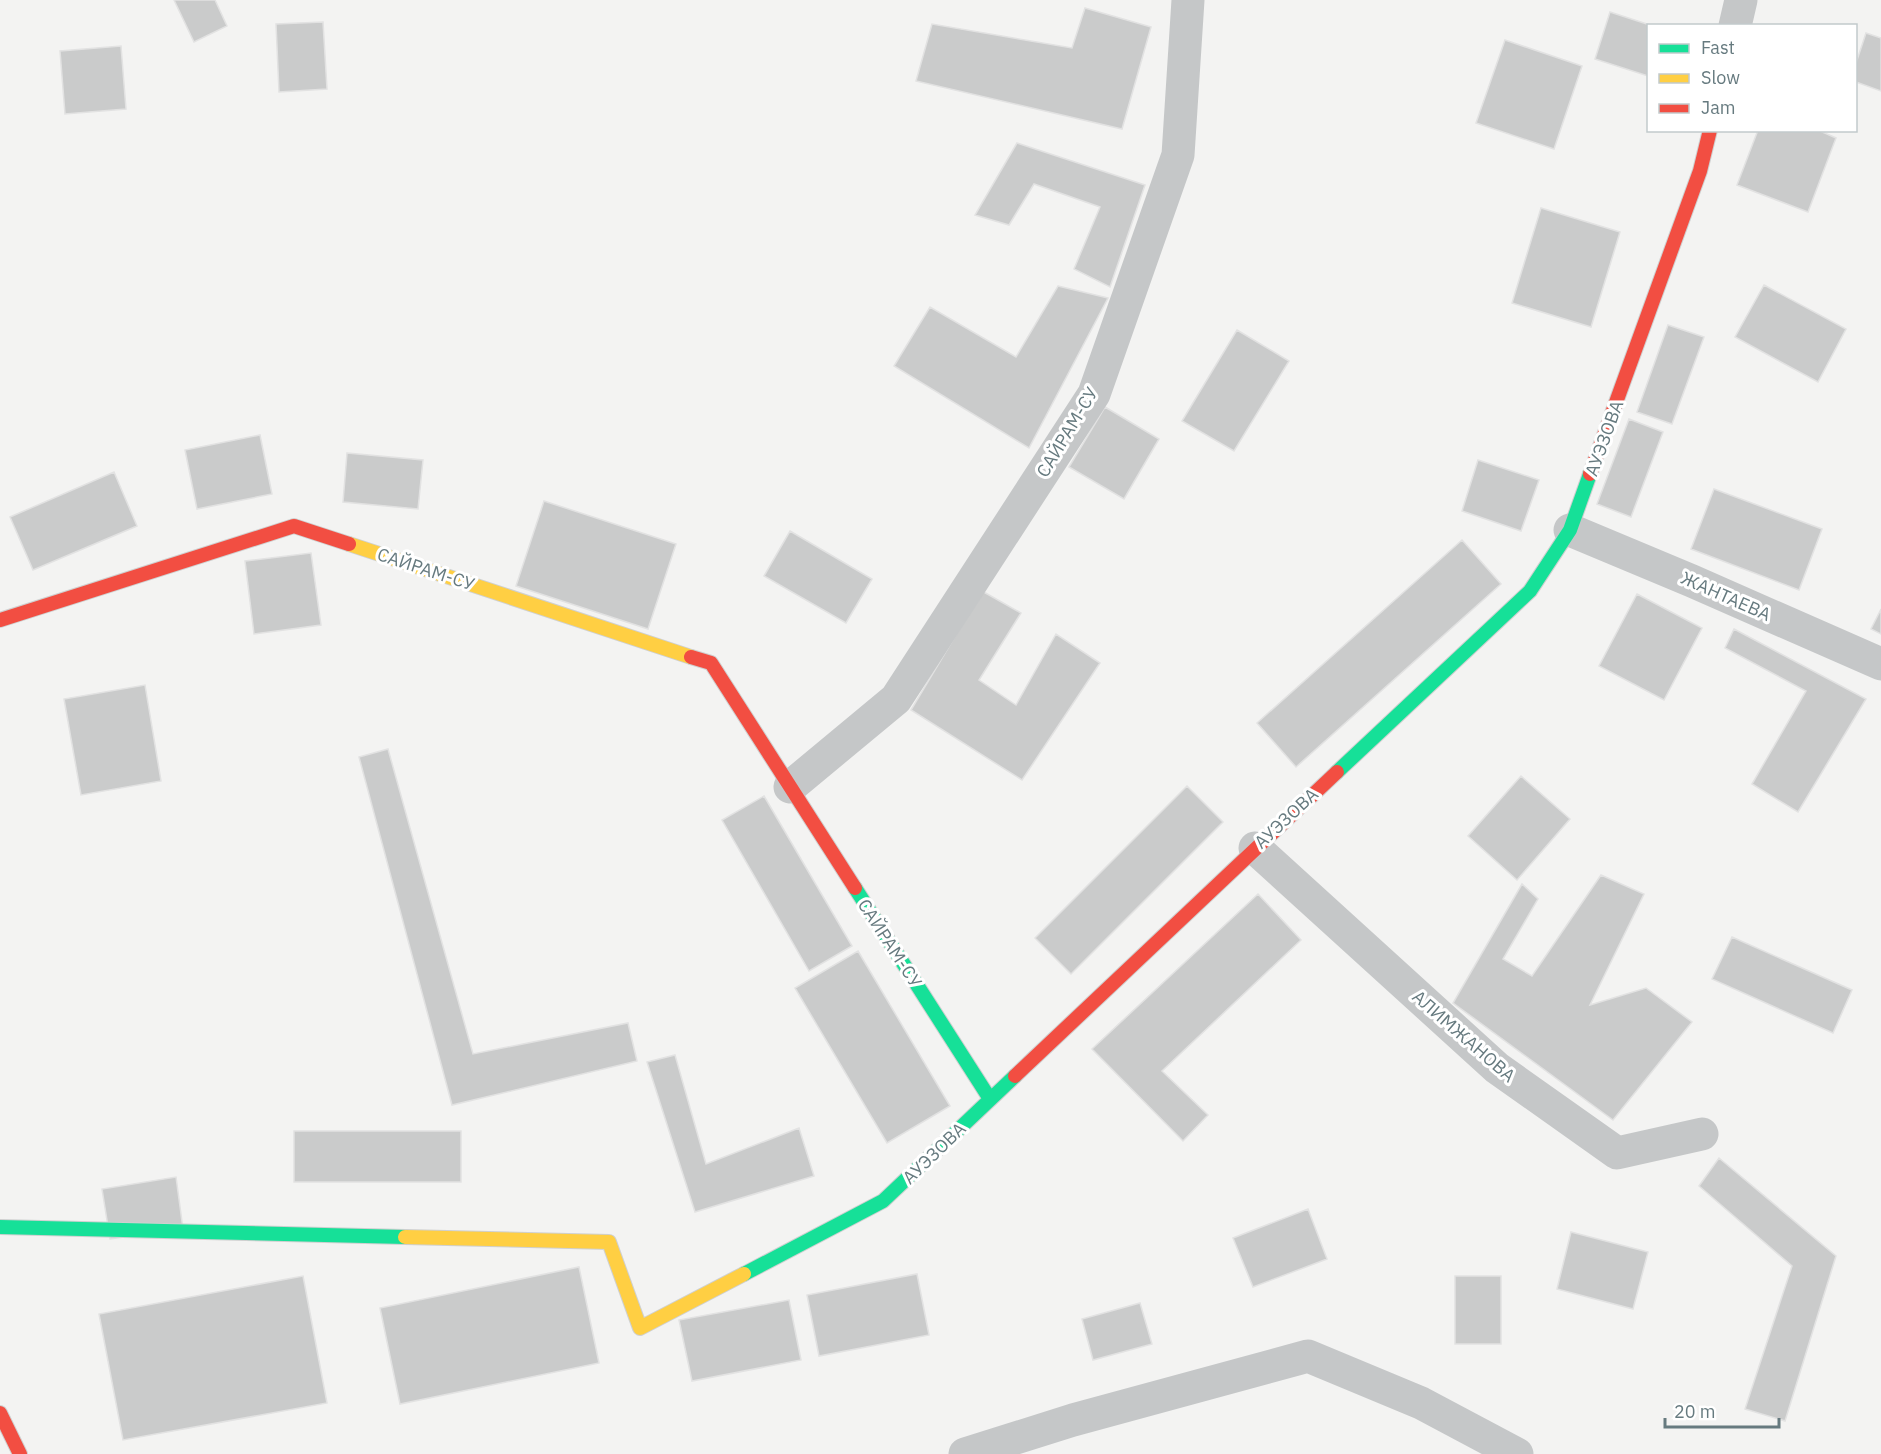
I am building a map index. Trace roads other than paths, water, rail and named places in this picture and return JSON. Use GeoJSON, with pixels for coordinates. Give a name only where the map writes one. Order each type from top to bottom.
{"type":"FeatureCollection","features":[{"type":"Feature","properties":{"kind":"street","name":"САЙРАМ-СУ"},"geometry":{"type":"LineString","coordinates":[[790,787],[896,699],[1094,394],[1178,155],[1188,0]]}},
{"type":"Feature","properties":{"kind":"street"},"geometry":{"type":"LineString","coordinates":[[1735,24],[1741,0]]}},
{"type":"Feature","properties":{"kind":"street","name":"АУЭЗОВА"},"geometry":{"type":"LineString","coordinates":[[0,1227],[609,1242],[640,1328],[883,1201],[1530,591],[1570,530],[1700,171],[1710,132]]}},
{"type":"Feature","properties":{"kind":"street","name":"САЙРАМ-СУ"},"geometry":{"type":"LineString","coordinates":[[0,620],[294,526],[711,663],[990,1099]]}},
{"type":"Feature","properties":{"kind":"street","name":"ЖАНТАЕВА"},"geometry":{"type":"LineString","coordinates":[[1570,530],[1692,580],[1881,664]]}},
{"type":"Feature","properties":{"kind":"street","name":"АЛИМЖАНОВА"},"geometry":{"type":"LineString","coordinates":[[1255,848],[1497,1068],[1617,1153],[1702,1134]]}},
{"type":"Feature","properties":{"kind":"street"},"geometry":{"type":"LineString","coordinates":[[965,1454],[1073,1420],[1308,1356],[1422,1403],[1516,1454]]}},
{"type":"Feature","properties":{"kind":"street"},"geometry":{"type":"LineString","coordinates":[[0,1413],[21,1454]]}}]}
